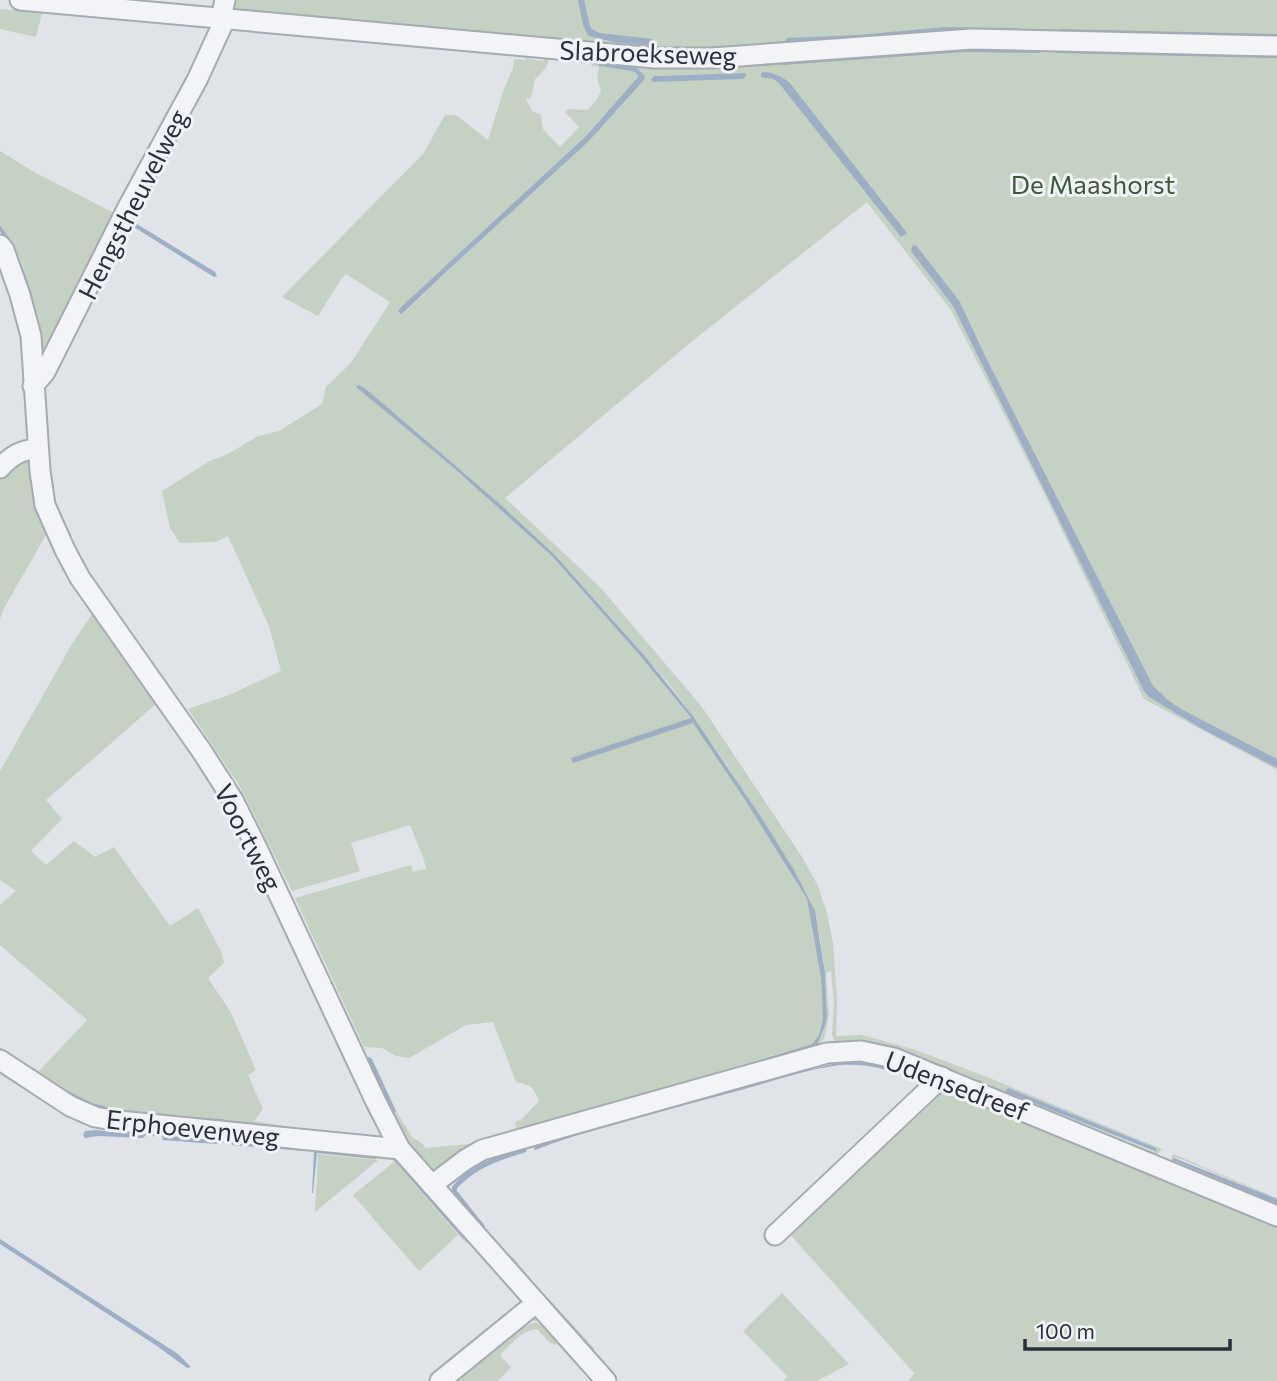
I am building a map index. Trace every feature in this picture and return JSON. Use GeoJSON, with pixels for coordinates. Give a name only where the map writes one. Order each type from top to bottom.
{"type":"FeatureCollection","features":[{"type":"Feature","properties":{"kind":"street","name":"Slabroekseweg"},"geometry":{"type":"LineString","coordinates":[[20,0],[223,12],[655,58],[712,58],[972,39],[1277,46]]}},
{"type":"Feature","properties":{"kind":"street","name":"Hengstheuvelweg"},"geometry":{"type":"LineString","coordinates":[[33,387],[45,372],[128,207],[197,80],[223,12]]}},
{"type":"Feature","properties":{"kind":"street","name":"Voortweg"},"geometry":{"type":"LineString","coordinates":[[0,245],[20,295],[31,336],[38,448],[45,505],[65,550],[80,578],[233,800],[400,1149],[606,1381]]}},
{"type":"Feature","properties":{"kind":"street"},"geometry":{"type":"LineString","coordinates":[[0,468],[13,455],[38,448]]}},
{"type":"Feature","properties":{"kind":"street","name":"Udensedreef"},"geometry":{"type":"LineString","coordinates":[[432,1185],[482,1150],[827,1053],[861,1051],[894,1058],[942,1076],[1277,1216]]}},
{"type":"Feature","properties":{"kind":"street","name":"Erphoevenweg"},"geometry":{"type":"LineString","coordinates":[[0,1060],[69,1106],[95,1117],[400,1149]]}},
{"type":"Feature","properties":{"kind":"street"},"geometry":{"type":"LineString","coordinates":[[775,1235],[942,1076]]}},
{"type":"Feature","properties":{"kind":"street"},"geometry":{"type":"LineString","coordinates":[[440,1381],[536,1303]]}},
{"type":"Feature","properties":{"kind":"green space","name":"De Maashorst"},"geometry":{"type":"Polygon","coordinates":[[[228,0],[578,0],[585,27],[579,0],[1277,0],[1277,765],[1147,695],[1277,770],[1144,699],[951,310],[867,202],[690,343],[505,498],[600,587],[702,707],[802,857],[818,886],[833,943],[837,999],[836,1036],[862,1035],[916,1050],[992,1079],[1162,1149],[1152,1160],[838,1048],[832,1035],[834,1003],[831,971],[826,973],[829,1016],[824,1039],[812,1053],[433,1172],[413,1156],[364,1058],[368,1056],[367,1059],[394,1111],[412,1137],[425,1148],[481,1143],[517,1132],[515,1122],[522,1119],[539,1101],[531,1087],[516,1082],[493,1022],[466,1025],[409,1058],[396,1056],[382,1048],[364,1047],[295,898],[411,865],[413,872],[426,869],[424,860],[410,825],[351,843],[360,871],[292,891],[239,785],[188,709],[229,695],[281,671],[269,626],[228,536],[215,542],[180,543],[170,528],[162,491],[210,461],[228,454],[258,436],[279,431],[322,404],[326,387],[351,363],[390,302],[346,274],[318,316],[282,297],[423,154],[445,115],[456,115],[488,140],[514,59],[526,60],[527,57],[543,61],[544,58],[550,58],[545,69],[535,79],[531,98],[526,99],[532,111],[541,115],[543,129],[560,147],[579,127],[565,112],[568,109],[587,110],[601,91],[597,78],[599,67],[591,66],[593,61],[230,15],[228,0]],[[599,66],[632,71],[638,77],[586,136],[401,307],[398,310],[401,314],[589,141],[644,80],[640,70],[599,66]],[[701,74],[654,76],[653,82],[742,79],[701,74]],[[924,268],[953,306],[1034,469],[957,308],[924,268]],[[356,387],[455,469],[553,557],[642,658],[691,719],[573,762],[693,722],[807,899],[821,978],[823,1019],[819,1035],[812,1044],[707,1075],[817,1046],[823,1033],[827,1008],[821,941],[810,900],[727,765],[693,716],[669,684],[555,555],[372,394],[356,387]],[[1008,1088],[1007,1092],[1157,1152],[1156,1148],[1008,1088]]]}},
{"type":"Feature","properties":{"kind":"green space"},"geometry":{"type":"Polygon","coordinates":[[[0,9],[42,13],[36,37],[0,29],[0,9]]]}},
{"type":"Feature","properties":{"kind":"green space"},"geometry":{"type":"Polygon","coordinates":[[[0,151],[34,172],[118,215],[43,362],[39,330],[26,274],[0,225],[0,151]]]}},
{"type":"Feature","properties":{"kind":"green space"},"geometry":{"type":"Polygon","coordinates":[[[29,458],[34,464],[88,606],[67,575],[46,535],[0,619],[0,474],[29,458]]]}},
{"type":"Feature","properties":{"kind":"green space"},"geometry":{"type":"Polygon","coordinates":[[[92,614],[156,704],[46,800],[62,819],[31,851],[46,865],[74,841],[95,857],[114,847],[170,926],[198,908],[222,953],[224,963],[208,978],[230,1011],[256,1070],[248,1075],[263,1109],[254,1121],[303,1129],[302,1134],[98,1113],[59,1089],[91,1105],[110,1110],[220,1122],[222,1119],[140,1113],[92,1103],[60,1087],[0,1048],[39,1071],[87,1020],[0,945],[0,905],[16,891],[0,880],[0,771],[92,614]]]}},
{"type":"Feature","properties":{"kind":"green space"},"geometry":{"type":"Polygon","coordinates":[[[946,1082],[1277,1220],[1277,1381],[909,1381],[914,1373],[787,1231],[946,1082]]]}},
{"type":"Feature","properties":{"kind":"green space"},"geometry":{"type":"Polygon","coordinates":[[[318,1154],[378,1160],[315,1212],[318,1154]]]}},
{"type":"Feature","properties":{"kind":"green space"},"geometry":{"type":"Polygon","coordinates":[[[1173,1154],[1277,1198],[1181,1159],[1173,1160],[1277,1204],[1277,1212],[1169,1164],[1173,1154]]]}},
{"type":"Feature","properties":{"kind":"green space"},"geometry":{"type":"Polygon","coordinates":[[[396,1157],[475,1242],[474,1247],[466,1243],[400,1162],[395,1161],[458,1235],[419,1271],[353,1195],[394,1162],[392,1160],[396,1157]]]}},
{"type":"Feature","properties":{"kind":"green space"},"geometry":{"type":"Polygon","coordinates":[[[513,1257],[546,1298],[595,1349],[585,1351],[506,1262],[513,1257]]]}},
{"type":"Feature","properties":{"kind":"green space"},"geometry":{"type":"Polygon","coordinates":[[[782,1293],[849,1364],[817,1381],[784,1381],[787,1376],[743,1331],[782,1293]]]}},
{"type":"Feature","properties":{"kind":"green space"},"geometry":{"type":"Polygon","coordinates":[[[536,1315],[562,1339],[555,1345],[537,1329],[526,1332],[500,1355],[511,1367],[498,1381],[458,1381],[524,1327],[536,1322],[540,1325],[542,1322],[529,1320],[536,1315]]]}},
{"type":"Feature","properties":{"kind":"water"},"geometry":{"type":"Polygon","coordinates":[[[578,0],[584,0],[593,30],[652,39],[652,46],[588,36],[578,0]]]}},
{"type":"Feature","properties":{"kind":"water"},"geometry":{"type":"Polygon","coordinates":[[[944,27],[1018,28],[1018,31],[942,30],[786,41],[787,38],[944,27]]]}},
{"type":"Feature","properties":{"kind":"water"},"geometry":{"type":"Polygon","coordinates":[[[1061,29],[1277,34],[1277,38],[1059,32],[1061,29]]]}},
{"type":"Feature","properties":{"kind":"water"},"geometry":{"type":"Polygon","coordinates":[[[982,49],[1040,53],[964,52],[782,63],[904,53],[982,49]]]}},
{"type":"Feature","properties":{"kind":"water"},"geometry":{"type":"Polygon","coordinates":[[[1055,51],[1277,56],[1277,58],[1056,53],[1055,51]]]}},
{"type":"Feature","properties":{"kind":"water"},"geometry":{"type":"Polygon","coordinates":[[[599,63],[636,67],[645,76],[644,80],[589,141],[401,314],[398,311],[401,307],[586,136],[638,77],[632,71],[599,66],[599,63]]]}},
{"type":"Feature","properties":{"kind":"water"},"geometry":{"type":"Polygon","coordinates":[[[763,72],[777,75],[789,82],[907,233],[901,237],[778,82],[761,77],[763,72]]]}},
{"type":"Feature","properties":{"kind":"water"},"geometry":{"type":"Polygon","coordinates":[[[745,73],[743,79],[651,80],[654,76],[745,73]]]}},
{"type":"Feature","properties":{"kind":"water"},"geometry":{"type":"Polygon","coordinates":[[[132,221],[215,272],[217,276],[214,277],[129,224],[132,221]]]}},
{"type":"Feature","properties":{"kind":"water"},"geometry":{"type":"Polygon","coordinates":[[[0,225],[18,255],[30,288],[41,339],[43,357],[40,358],[20,268],[0,231],[0,225]]]}},
{"type":"Feature","properties":{"kind":"water"},"geometry":{"type":"Polygon","coordinates":[[[916,245],[960,302],[1153,686],[1181,709],[1277,759],[1277,768],[1202,729],[1149,697],[1144,691],[953,306],[911,251],[912,246],[916,245]]]}},
{"type":"Feature","properties":{"kind":"water"},"geometry":{"type":"Polygon","coordinates":[[[358,385],[500,504],[555,555],[644,655],[693,716],[763,820],[794,870],[815,911],[825,973],[827,1017],[817,1046],[707,1076],[812,1044],[819,1035],[823,1019],[821,978],[807,899],[693,723],[573,763],[571,758],[691,718],[553,557],[455,469],[356,387],[358,385]]]}},
{"type":"Feature","properties":{"kind":"water"},"geometry":{"type":"Polygon","coordinates":[[[0,1048],[60,1087],[92,1103],[140,1113],[229,1121],[140,1115],[93,1106],[45,1081],[0,1051],[0,1048]]]}},
{"type":"Feature","properties":{"kind":"water"},"geometry":{"type":"Polygon","coordinates":[[[369,1057],[396,1111],[394,1112],[366,1058],[369,1057]]]}},
{"type":"Feature","properties":{"kind":"water"},"geometry":{"type":"Polygon","coordinates":[[[832,1064],[878,1064],[908,1073],[910,1076],[865,1065],[827,1067],[606,1126],[535,1150],[534,1148],[538,1145],[749,1085],[832,1064]]]}},
{"type":"Feature","properties":{"kind":"water"},"geometry":{"type":"Polygon","coordinates":[[[1008,1088],[1156,1148],[1157,1152],[1006,1092],[1008,1088]]]}},
{"type":"Feature","properties":{"kind":"water"},"geometry":{"type":"Polygon","coordinates":[[[85,1131],[145,1136],[85,1138],[83,1135],[85,1131]]]}},
{"type":"Feature","properties":{"kind":"water"},"geometry":{"type":"Polygon","coordinates":[[[164,1136],[220,1142],[217,1144],[162,1140],[164,1136]]]}},
{"type":"Feature","properties":{"kind":"water"},"geometry":{"type":"Polygon","coordinates":[[[232,1145],[303,1149],[304,1151],[232,1145]]]}},
{"type":"Feature","properties":{"kind":"water"},"geometry":{"type":"Polygon","coordinates":[[[525,1149],[526,1152],[481,1169],[457,1188],[485,1226],[483,1230],[452,1194],[452,1187],[476,1167],[494,1158],[525,1149]]]}},
{"type":"Feature","properties":{"kind":"water"},"geometry":{"type":"Polygon","coordinates":[[[314,1150],[379,1157],[375,1159],[317,1153],[312,1193],[314,1150]]]}},
{"type":"Feature","properties":{"kind":"water"},"geometry":{"type":"Polygon","coordinates":[[[1174,1158],[1277,1199],[1277,1204],[1172,1160],[1174,1158]]]}},
{"type":"Feature","properties":{"kind":"water"},"geometry":{"type":"Polygon","coordinates":[[[394,1160],[400,1162],[464,1239],[462,1238],[394,1160]]]}},
{"type":"Feature","properties":{"kind":"water"},"geometry":{"type":"Polygon","coordinates":[[[0,1239],[178,1354],[191,1367],[187,1368],[0,1244],[0,1239]]]}}]}
